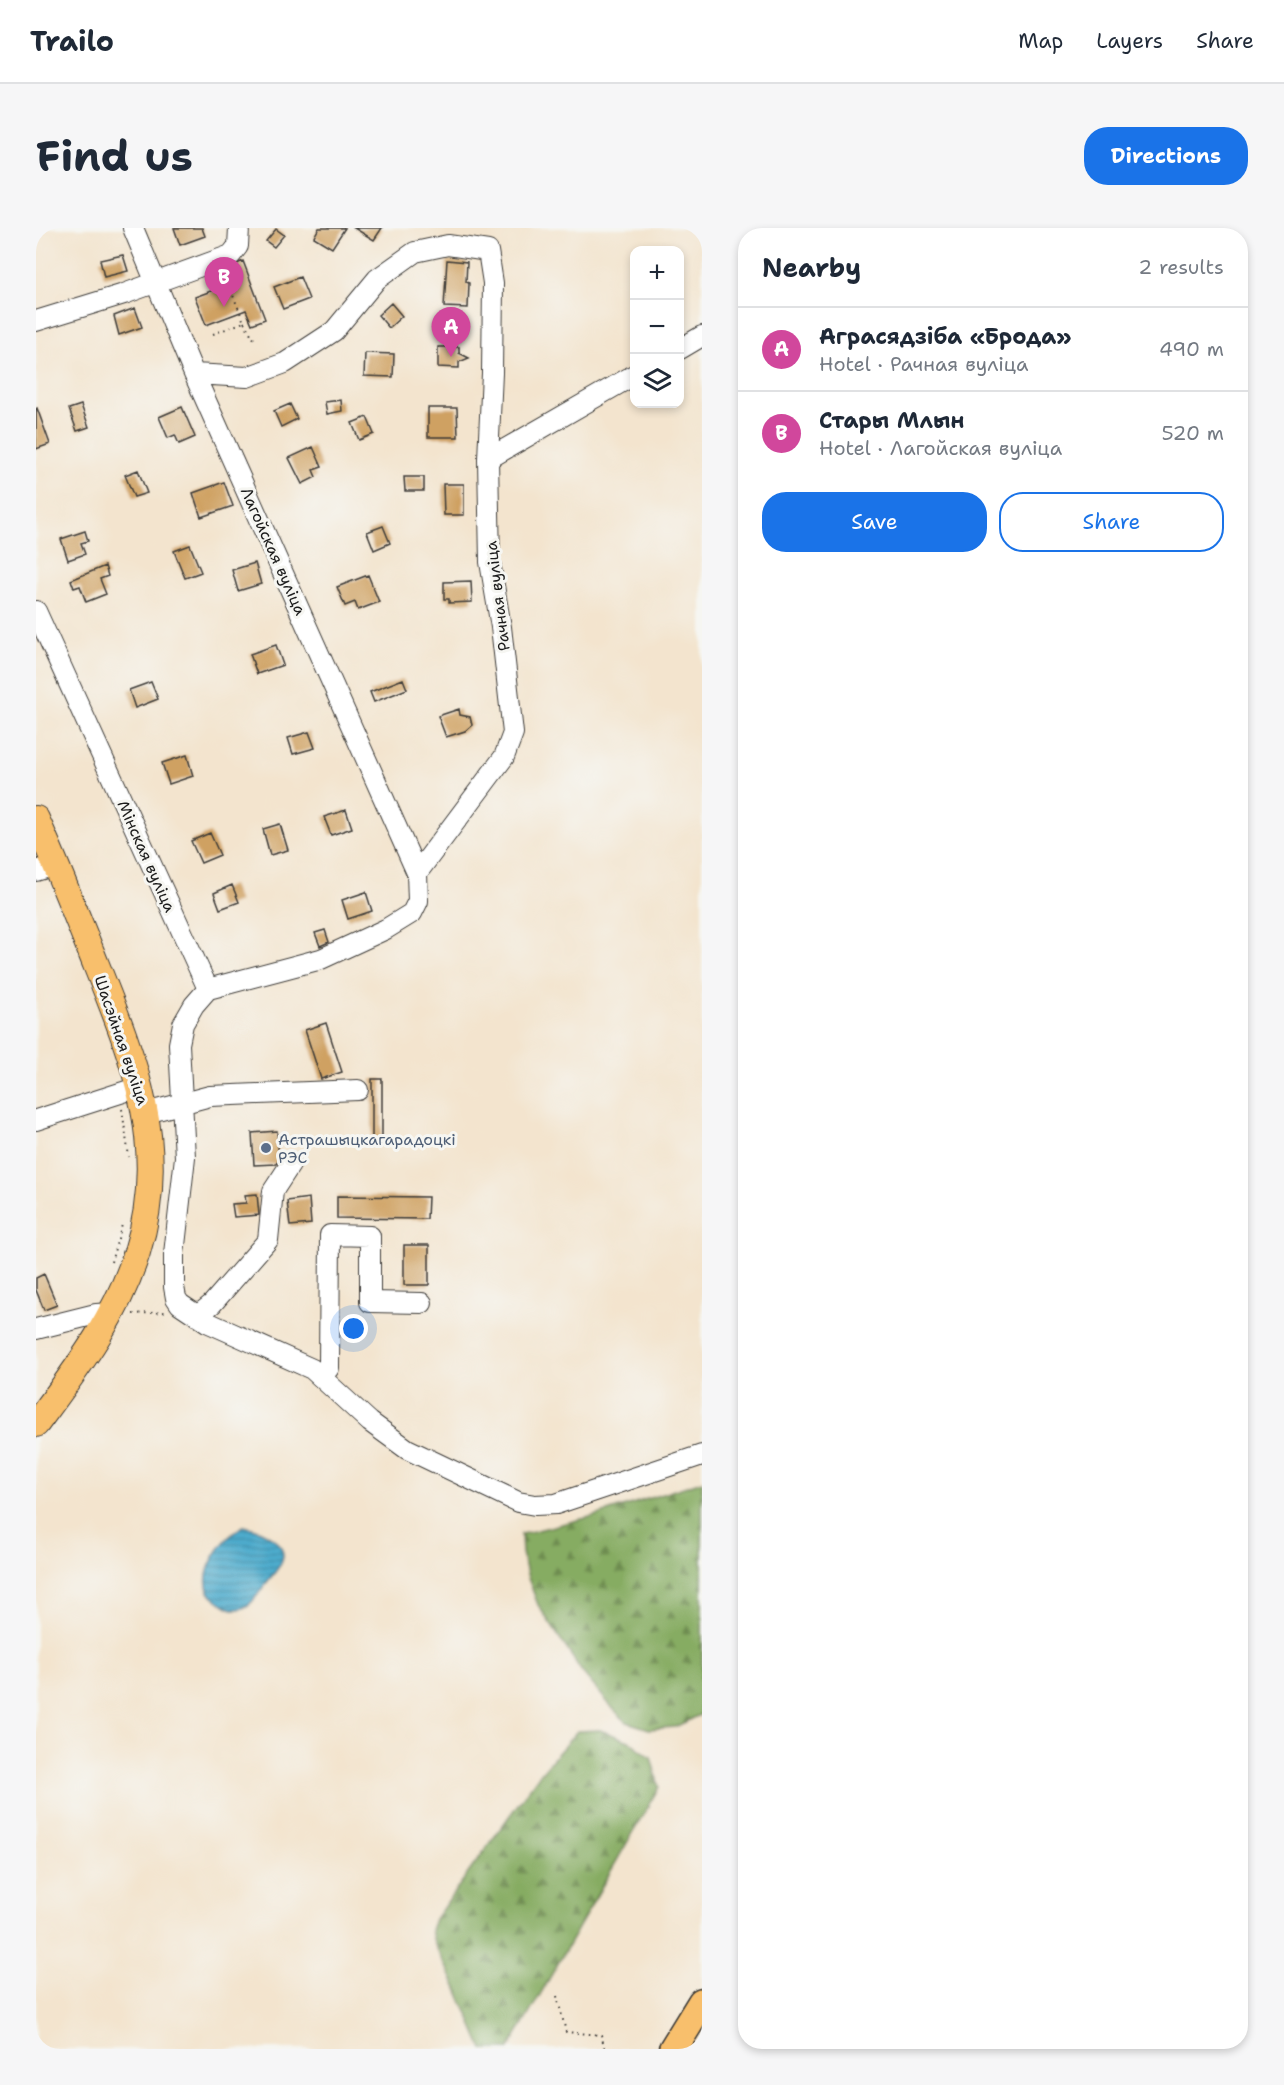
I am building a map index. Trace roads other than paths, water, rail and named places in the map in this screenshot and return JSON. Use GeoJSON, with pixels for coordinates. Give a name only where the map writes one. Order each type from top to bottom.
{"type":"FeatureCollection","features":[{"type":"Feature","properties":{"kind":"highway"},"geometry":{"type":"LineString","coordinates":[[673,2040],[702,2001]]}},
{"type":"Feature","properties":{"kind":"main road","name":"Шасэйная вуліца"},"geometry":{"type":"LineString","coordinates":[[36,819],[46,868],[109,997],[129,1090],[146,1113],[151,1151],[149,1201],[137,1252],[112,1313],[88,1353],[36,1424]]}},
{"type":"Feature","properties":{"kind":"street","name":"Лагойская вуліца"},"geometry":{"type":"LineString","coordinates":[[133,228],[194,374],[417,873]]}},
{"type":"Feature","properties":{"kind":"street"},"geometry":{"type":"LineString","coordinates":[[36,321],[231,255],[238,246],[239,228]]}},
{"type":"Feature","properties":{"kind":"street","name":"Рачная вуліца"},"geometry":{"type":"LineString","coordinates":[[194,374],[247,377],[285,363],[334,331],[377,279],[415,252],[448,245],[488,251],[493,294],[488,459],[490,562],[501,627],[513,733],[504,757],[417,873]]}},
{"type":"Feature","properties":{"kind":"street"},"geometry":{"type":"LineString","coordinates":[[684,347],[702,336]]}},
{"type":"Feature","properties":{"kind":"street"},"geometry":{"type":"LineString","coordinates":[[488,459],[630,377]]}},
{"type":"Feature","properties":{"kind":"street","name":"Мінская вуліца"},"geometry":{"type":"LineString","coordinates":[[36,611],[208,989]]}},
{"type":"Feature","properties":{"kind":"street"},"geometry":{"type":"LineString","coordinates":[[417,873],[418,901],[412,913],[367,939],[321,959],[208,989],[194,1005],[183,1024],[179,1044],[185,1156],[173,1275],[176,1298],[192,1313],[226,1332],[303,1364],[322,1376],[370,1422],[407,1449],[518,1502],[535,1505],[556,1504],[702,1455]]}},
{"type":"Feature","properties":{"kind":"street"},"geometry":{"type":"LineString","coordinates":[[36,1120],[129,1090]]}},
{"type":"Feature","properties":{"kind":"street"},"geometry":{"type":"LineString","coordinates":[[146,1113],[210,1096],[358,1090]]}},
{"type":"Feature","properties":{"kind":"street"},"geometry":{"type":"LineString","coordinates":[[192,1313],[212,1304],[268,1240],[273,1191],[290,1165]]}},
{"type":"Feature","properties":{"kind":"street"},"geometry":{"type":"LineString","coordinates":[[322,1376],[329,1368],[330,1235],[370,1236],[370,1302],[422,1303]]}},
{"type":"Feature","properties":{"kind":"street"},"geometry":{"type":"LineString","coordinates":[[36,1329],[96,1314],[112,1313]]}},
{"type":"Feature","properties":{"kind":"street"},"geometry":{"type":"LineString","coordinates":[[661,2049],[673,2040]]}},
{"type":"Feature","properties":{"kind":"water"},"geometry":{"type":"Polygon","coordinates":[[[244,1526],[265,1533],[272,1538],[282,1549],[283,1556],[277,1569],[253,1601],[242,1608],[234,1609],[217,1600],[209,1592],[208,1571],[212,1560],[227,1539],[244,1526]]]}},
{"type":"Feature","properties":{"kind":"place","name":"Стары Млын"},"geometry":{"type":"Point","coordinates":[224,307]}},
{"type":"Feature","properties":{"kind":"place","name":"Аграсядзіба «Брода»"},"geometry":{"type":"Point","coordinates":[451,357]}},
{"type":"Feature","properties":{"kind":"place","name":"Астрашыцкагарадоцкі РЭС"},"geometry":{"type":"Point","coordinates":[266,1148]}}]}
